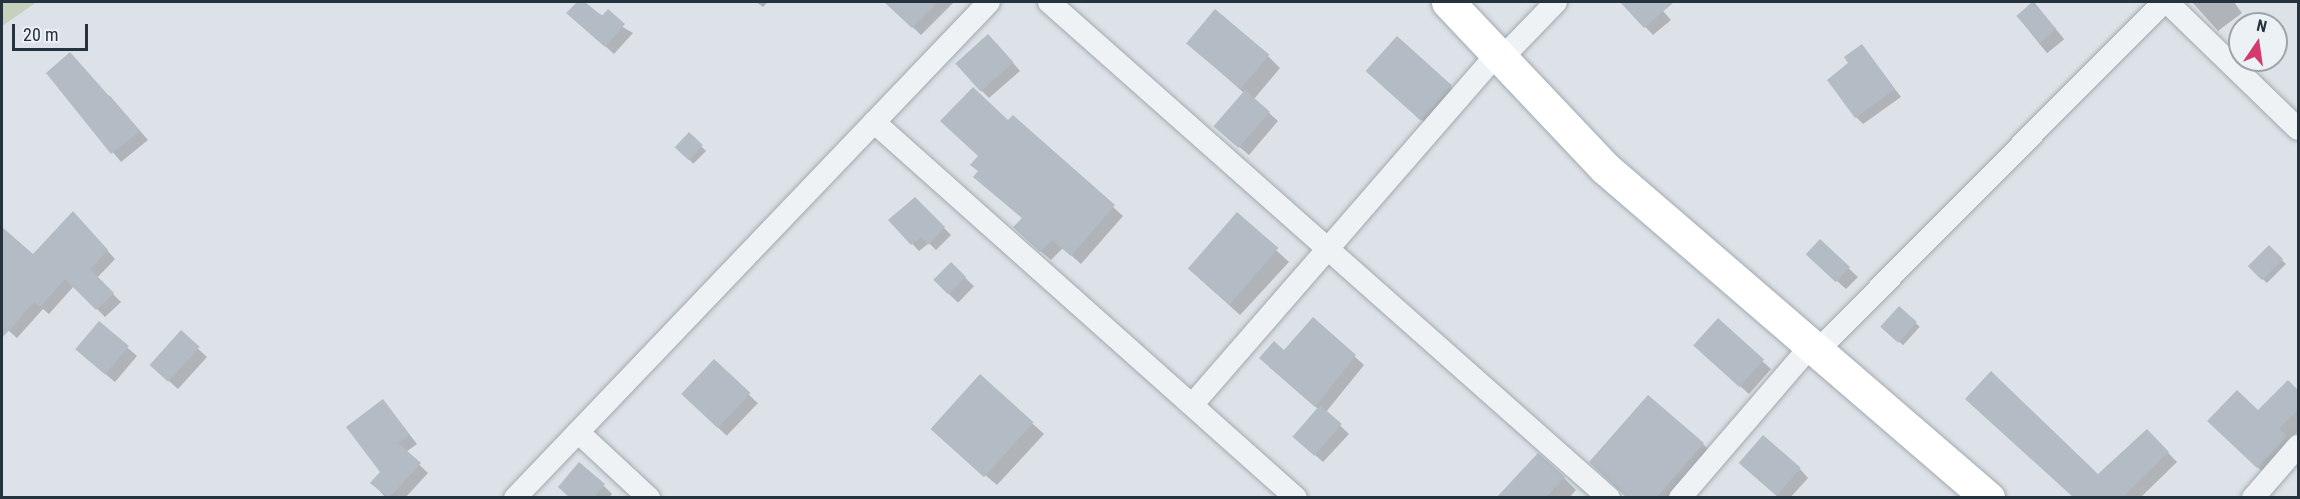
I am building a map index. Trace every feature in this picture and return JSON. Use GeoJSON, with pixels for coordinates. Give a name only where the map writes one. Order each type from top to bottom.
{"type":"FeatureCollection","features":[{"type":"Feature","properties":{"kind":"highway"},"geometry":{"type":"LineString","coordinates":[[1448,2],[1605,168],[1988,498]]}},
{"type":"Feature","properties":{"kind":"street"},"geometry":{"type":"LineString","coordinates":[[515,498],[989,2]]}},
{"type":"Feature","properties":{"kind":"street"},"geometry":{"type":"LineString","coordinates":[[1049,2],[1329,246],[1609,498]]}},
{"type":"Feature","properties":{"kind":"street"},"geometry":{"type":"LineString","coordinates":[[1192,405],[1329,246],[1499,56],[1556,2]]}},
{"type":"Feature","properties":{"kind":"street"},"geometry":{"type":"LineString","coordinates":[[1680,498],[1813,349],[2166,2],[2298,129]]}},
{"type":"Feature","properties":{"kind":"street"},"geometry":{"type":"LineString","coordinates":[[874,122],[1296,498]]}},
{"type":"Feature","properties":{"kind":"street"},"geometry":{"type":"LineString","coordinates":[[578,432],[649,498]]}},
{"type":"Feature","properties":{"kind":"street"},"geometry":{"type":"LineString","coordinates":[[2253,498],[2298,446]]}},
{"type":"Feature","properties":{"kind":"green space"},"geometry":{"type":"Polygon","coordinates":[[[2,2],[37,2],[2,26],[2,2]]]}},
{"type":"Feature","properties":{"kind":"building"},"geometry":{"type":"Polygon","coordinates":[[[577,2],[585,2],[602,16],[608,9],[625,24],[605,47],[566,13],[577,2]]]}},
{"type":"Feature","properties":{"kind":"building"},"geometry":{"type":"Polygon","coordinates":[[[884,2],[938,2],[912,28],[884,2]]]}},
{"type":"Feature","properties":{"kind":"building"},"geometry":{"type":"Polygon","coordinates":[[[1620,2],[1674,2],[1644,28],[1620,2]]]}},
{"type":"Feature","properties":{"kind":"building"},"geometry":{"type":"Polygon","coordinates":[[[2032,2],[2056,29],[2040,43],[2016,16],[2032,2]]]}},
{"type":"Feature","properties":{"kind":"building"},"geometry":{"type":"Polygon","coordinates":[[[1215,9],[1269,55],[1240,89],[1186,43],[1215,9]]]}},
{"type":"Feature","properties":{"kind":"building"},"geometry":{"type":"Polygon","coordinates":[[[988,34],[1013,62],[981,92],[955,63],[988,34]]]}},
{"type":"Feature","properties":{"kind":"building"},"geometry":{"type":"Polygon","coordinates":[[[1397,36],[1452,86],[1421,120],[1366,71],[1397,36]]]}},
{"type":"Feature","properties":{"kind":"building"},"geometry":{"type":"Polygon","coordinates":[[[1862,44],[1895,89],[1855,118],[1827,80],[1848,63],[1844,57],[1862,44]]]}},
{"type":"Feature","properties":{"kind":"building"},"geometry":{"type":"Polygon","coordinates":[[[70,52],[140,131],[111,154],[46,73],[70,52]]]}},
{"type":"Feature","properties":{"kind":"building"},"geometry":{"type":"Polygon","coordinates":[[[973,87],[1008,120],[1013,115],[1115,205],[1071,256],[1052,240],[1040,252],[1013,227],[1022,218],[973,177],[978,171],[970,165],[978,156],[940,121],[973,87]]]}},
{"type":"Feature","properties":{"kind":"building"},"geometry":{"type":"Polygon","coordinates":[[[1245,90],[1270,112],[1238,148],[1214,126],[1245,90]]]}},
{"type":"Feature","properties":{"kind":"building"},"geometry":{"type":"Polygon","coordinates":[[[689,132],[703,145],[689,160],[675,147],[689,132]]]}},
{"type":"Feature","properties":{"kind":"building"},"geometry":{"type":"Polygon","coordinates":[[[915,197],[945,227],[928,245],[921,237],[911,245],[888,220],[915,197]]]}},
{"type":"Feature","properties":{"kind":"building"},"geometry":{"type":"Polygon","coordinates":[[[73,211],[108,250],[90,269],[114,293],[96,310],[65,279],[40,307],[34,302],[2,338],[2,227],[33,254],[73,211]]]}},
{"type":"Feature","properties":{"kind":"building"},"geometry":{"type":"Polygon","coordinates":[[[1237,212],[1279,248],[1229,305],[1188,269],[1237,212]]]}},
{"type":"Feature","properties":{"kind":"building"},"geometry":{"type":"Polygon","coordinates":[[[1820,239],[1850,267],[1836,282],[1806,254],[1820,239]]]}},
{"type":"Feature","properties":{"kind":"building"},"geometry":{"type":"Polygon","coordinates":[[[2269,245],[2283,259],[2262,280],[2248,266],[2269,245]]]}},
{"type":"Feature","properties":{"kind":"building"},"geometry":{"type":"Polygon","coordinates":[[[951,262],[966,277],[948,295],[933,280],[951,262]]]}},
{"type":"Feature","properties":{"kind":"building"},"geometry":{"type":"Polygon","coordinates":[[[1899,306],[1917,322],[1898,343],[1880,327],[1899,306]]]}},
{"type":"Feature","properties":{"kind":"building"},"geometry":{"type":"Polygon","coordinates":[[[1313,317],[1356,355],[1315,407],[1259,358],[1274,341],[1284,350],[1313,317]]]}},
{"type":"Feature","properties":{"kind":"building"},"geometry":{"type":"Polygon","coordinates":[[[1718,318],[1764,359],[1739,387],[1693,345],[1718,318]]]}},
{"type":"Feature","properties":{"kind":"building"},"geometry":{"type":"Polygon","coordinates":[[[99,321],[129,346],[105,374],[75,349],[99,321]]]}},
{"type":"Feature","properties":{"kind":"building"},"geometry":{"type":"Polygon","coordinates":[[[181,330],[200,347],[168,382],[150,365],[181,330]]]}},
{"type":"Feature","properties":{"kind":"building"},"geometry":{"type":"Polygon","coordinates":[[[714,359],[751,393],[718,428],[681,394],[714,359]]]}},
{"type":"Feature","properties":{"kind":"building"},"geometry":{"type":"Polygon","coordinates":[[[1991,371],[2098,474],[2147,429],[2169,452],[2121,498],[2074,498],[1965,399],[1991,371]]]}},
{"type":"Feature","properties":{"kind":"building"},"geometry":{"type":"Polygon","coordinates":[[[980,374],[1034,422],[984,477],[930,429],[980,374]]]}},
{"type":"Feature","properties":{"kind":"building"},"geometry":{"type":"Polygon","coordinates":[[[2288,380],[2298,390],[2298,409],[2279,429],[2287,436],[2257,468],[2207,421],[2237,390],[2258,410],[2288,380]]]}},
{"type":"Feature","properties":{"kind":"building"},"geometry":{"type":"Polygon","coordinates":[[[1648,395],[1704,443],[1656,498],[1627,498],[1589,462],[1648,395]]]}},
{"type":"Feature","properties":{"kind":"building"},"geometry":{"type":"Polygon","coordinates":[[[383,399],[410,435],[398,443],[421,463],[389,498],[370,483],[380,472],[346,427],[383,399]]]}},
{"type":"Feature","properties":{"kind":"building"},"geometry":{"type":"Polygon","coordinates":[[[1320,405],[1342,424],[1314,456],[1292,437],[1320,405]]]}},
{"type":"Feature","properties":{"kind":"building"},"geometry":{"type":"Polygon","coordinates":[[[1763,435],[1801,468],[1776,496],[1739,463],[1763,435]]]}},
{"type":"Feature","properties":{"kind":"building"},"geometry":{"type":"Polygon","coordinates":[[[1538,453],[1565,477],[1545,498],[1496,498],[1538,453]]]}},
{"type":"Feature","properties":{"kind":"building"},"geometry":{"type":"Polygon","coordinates":[[[579,462],[605,484],[593,498],[570,498],[558,487],[579,462]]]}}]}
